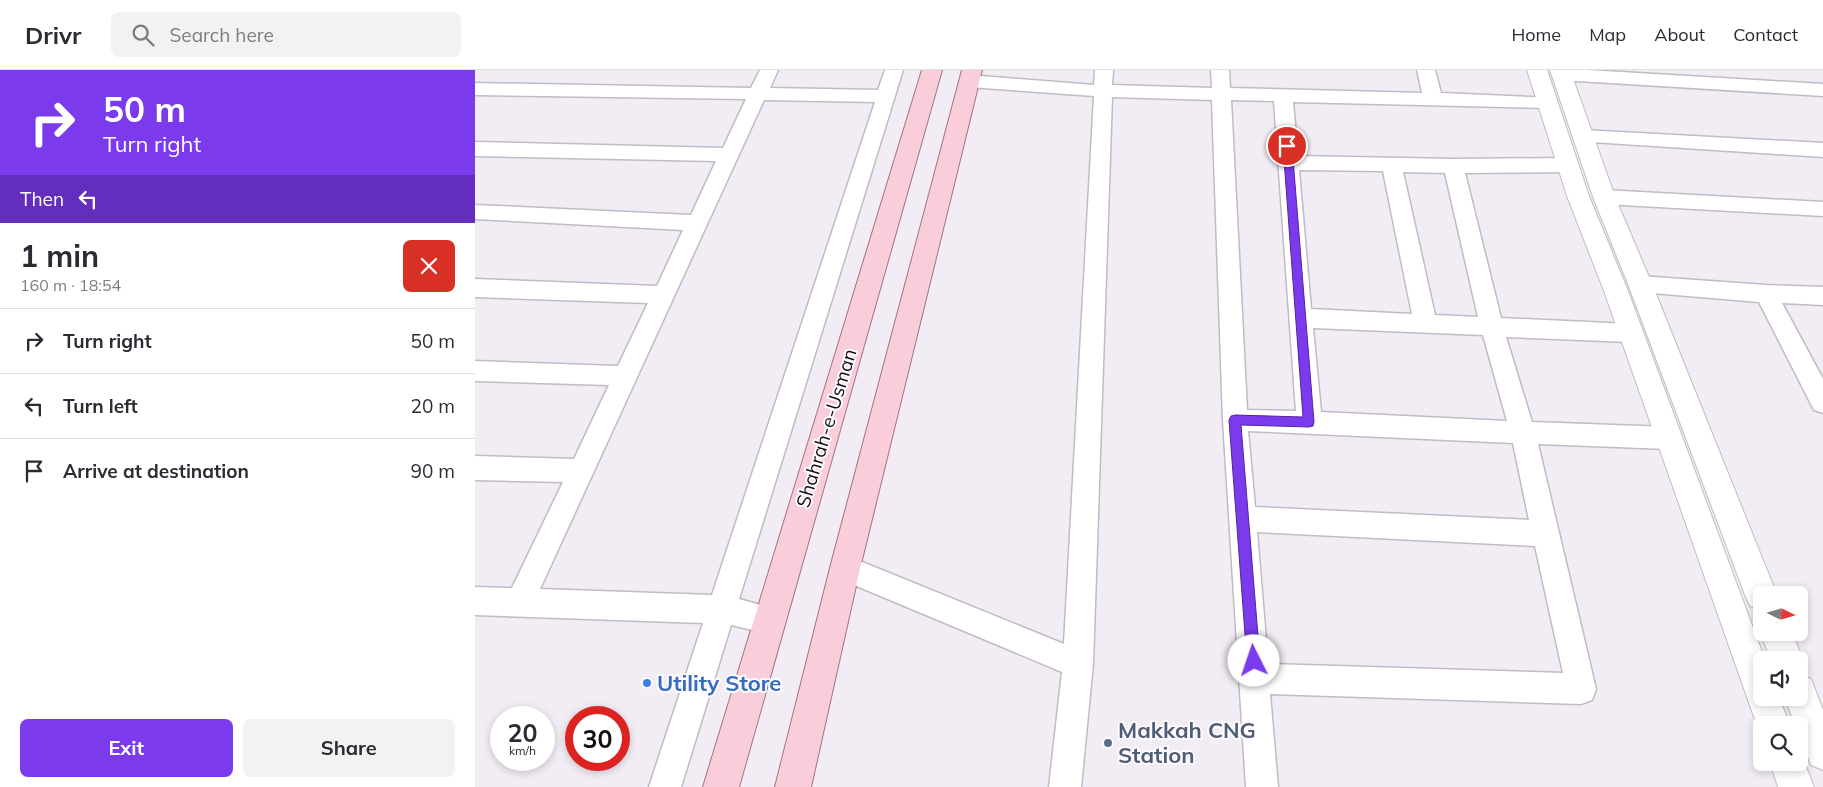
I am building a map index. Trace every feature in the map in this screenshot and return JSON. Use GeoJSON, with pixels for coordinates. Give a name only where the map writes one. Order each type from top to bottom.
{"type":"FeatureCollection","features":[{"type":"Feature","properties":{"kind":"main road","name":"Shahrah-e-Usman"},"geometry":{"type":"LineString","coordinates":[[721,787],[932,70]]}},
{"type":"Feature","properties":{"kind":"main road"},"geometry":{"type":"LineString","coordinates":[[793,787],[845,568],[970,75]]}},
{"type":"Feature","properties":{"kind":"street"},"geometry":{"type":"LineString","coordinates":[[520,602],[769,70]]}},
{"type":"Feature","properties":{"kind":"street"},"geometry":{"type":"LineString","coordinates":[[665,787],[894,70]]}},
{"type":"Feature","properties":{"kind":"street"},"geometry":{"type":"LineString","coordinates":[[1220,70],[1235,420],[1262,787]]}},
{"type":"Feature","properties":{"kind":"street"},"geometry":{"type":"LineString","coordinates":[[1426,70],[1433,99]]}},
{"type":"Feature","properties":{"kind":"street"},"geometry":{"type":"LineString","coordinates":[[1814,70],[1823,84]]}},
{"type":"Feature","properties":{"kind":"street"},"geometry":{"type":"LineString","coordinates":[[1553,71],[1823,90]]}},
{"type":"Feature","properties":{"kind":"street"},"geometry":{"type":"LineString","coordinates":[[1553,71],[1547,102],[1578,196],[1631,333],[1753,671]]}},
{"type":"Feature","properties":{"kind":"street"},"geometry":{"type":"LineString","coordinates":[[1553,71],[1583,136],[1604,197],[1640,284],[1757,586]]}},
{"type":"Feature","properties":{"kind":"street"},"geometry":{"type":"LineString","coordinates":[[970,75],[1104,81],[1221,94],[1547,102]]}},
{"type":"Feature","properties":{"kind":"street"},"geometry":{"type":"LineString","coordinates":[[1065,787],[1078,664],[1104,81]]}},
{"type":"Feature","properties":{"kind":"street"},"geometry":{"type":"LineString","coordinates":[[475,89],[886,96]]}},
{"type":"Feature","properties":{"kind":"street"},"geometry":{"type":"LineString","coordinates":[[1283,96],[1309,422]]}},
{"type":"Feature","properties":{"kind":"street"},"geometry":{"type":"LineString","coordinates":[[1583,136],[1823,150]]}},
{"type":"Feature","properties":{"kind":"street"},"geometry":{"type":"LineString","coordinates":[[475,148],[729,155]]}},
{"type":"Feature","properties":{"kind":"street"},"geometry":{"type":"LineString","coordinates":[[1289,163],[1453,166],[1568,165]]}},
{"type":"Feature","properties":{"kind":"street"},"geometry":{"type":"LineString","coordinates":[[1392,165],[1425,324]]}},
{"type":"Feature","properties":{"kind":"street"},"geometry":{"type":"LineString","coordinates":[[1255,679],[1581,689],[1523,433],[1492,327],[1453,166]]}},
{"type":"Feature","properties":{"kind":"street"},"geometry":{"type":"LineString","coordinates":[[1604,197],[1823,209]]}},
{"type":"Feature","properties":{"kind":"street"},"geometry":{"type":"LineString","coordinates":[[475,212],[698,223]]}},
{"type":"Feature","properties":{"kind":"street"},"geometry":{"type":"LineString","coordinates":[[1640,284],[1766,294],[1823,296]]}},
{"type":"Feature","properties":{"kind":"street"},"geometry":{"type":"LineString","coordinates":[[475,288],[664,296]]}},
{"type":"Feature","properties":{"kind":"street"},"geometry":{"type":"LineString","coordinates":[[1766,294],[1823,403]]}},
{"type":"Feature","properties":{"kind":"street"},"geometry":{"type":"LineString","coordinates":[[1301,318],[1631,333]]}},
{"type":"Feature","properties":{"kind":"street"},"geometry":{"type":"LineString","coordinates":[[475,371],[626,376]]}},
{"type":"Feature","properties":{"kind":"street"},"geometry":{"type":"LineString","coordinates":[[1235,420],[1668,438]]}},
{"type":"Feature","properties":{"kind":"street"},"geometry":{"type":"LineString","coordinates":[[475,468],[581,471]]}},
{"type":"Feature","properties":{"kind":"street"},"geometry":{"type":"LineString","coordinates":[[1243,519],[1546,534]]}},
{"type":"Feature","properties":{"kind":"street"},"geometry":{"type":"LineString","coordinates":[[845,568],[1078,664]]}},
{"type":"Feature","properties":{"kind":"street"},"geometry":{"type":"LineString","coordinates":[[475,601],[722,609],[769,620]]}},
{"type":"Feature","properties":{"kind":"street"},"geometry":{"type":"LineString","coordinates":[[1805,706],[1823,753]]}},
{"type":"Feature","properties":{"kind":"street"},"geometry":{"type":"LineString","coordinates":[[1790,771],[1796,787]]}},
{"type":"Feature","properties":{"kind":"place","name":"Utility Store"},"geometry":{"type":"Point","coordinates":[647,683]}},
{"type":"Feature","properties":{"kind":"place","name":"Makkah CNG Station"},"geometry":{"type":"Point","coordinates":[1108,743]}},
{"type":"Feature","properties":{"kind":"route"},"geometry":{"type":"LineString","coordinates":[[1254,661],[1235,420],[1309,422],[1287,146]]}}]}
